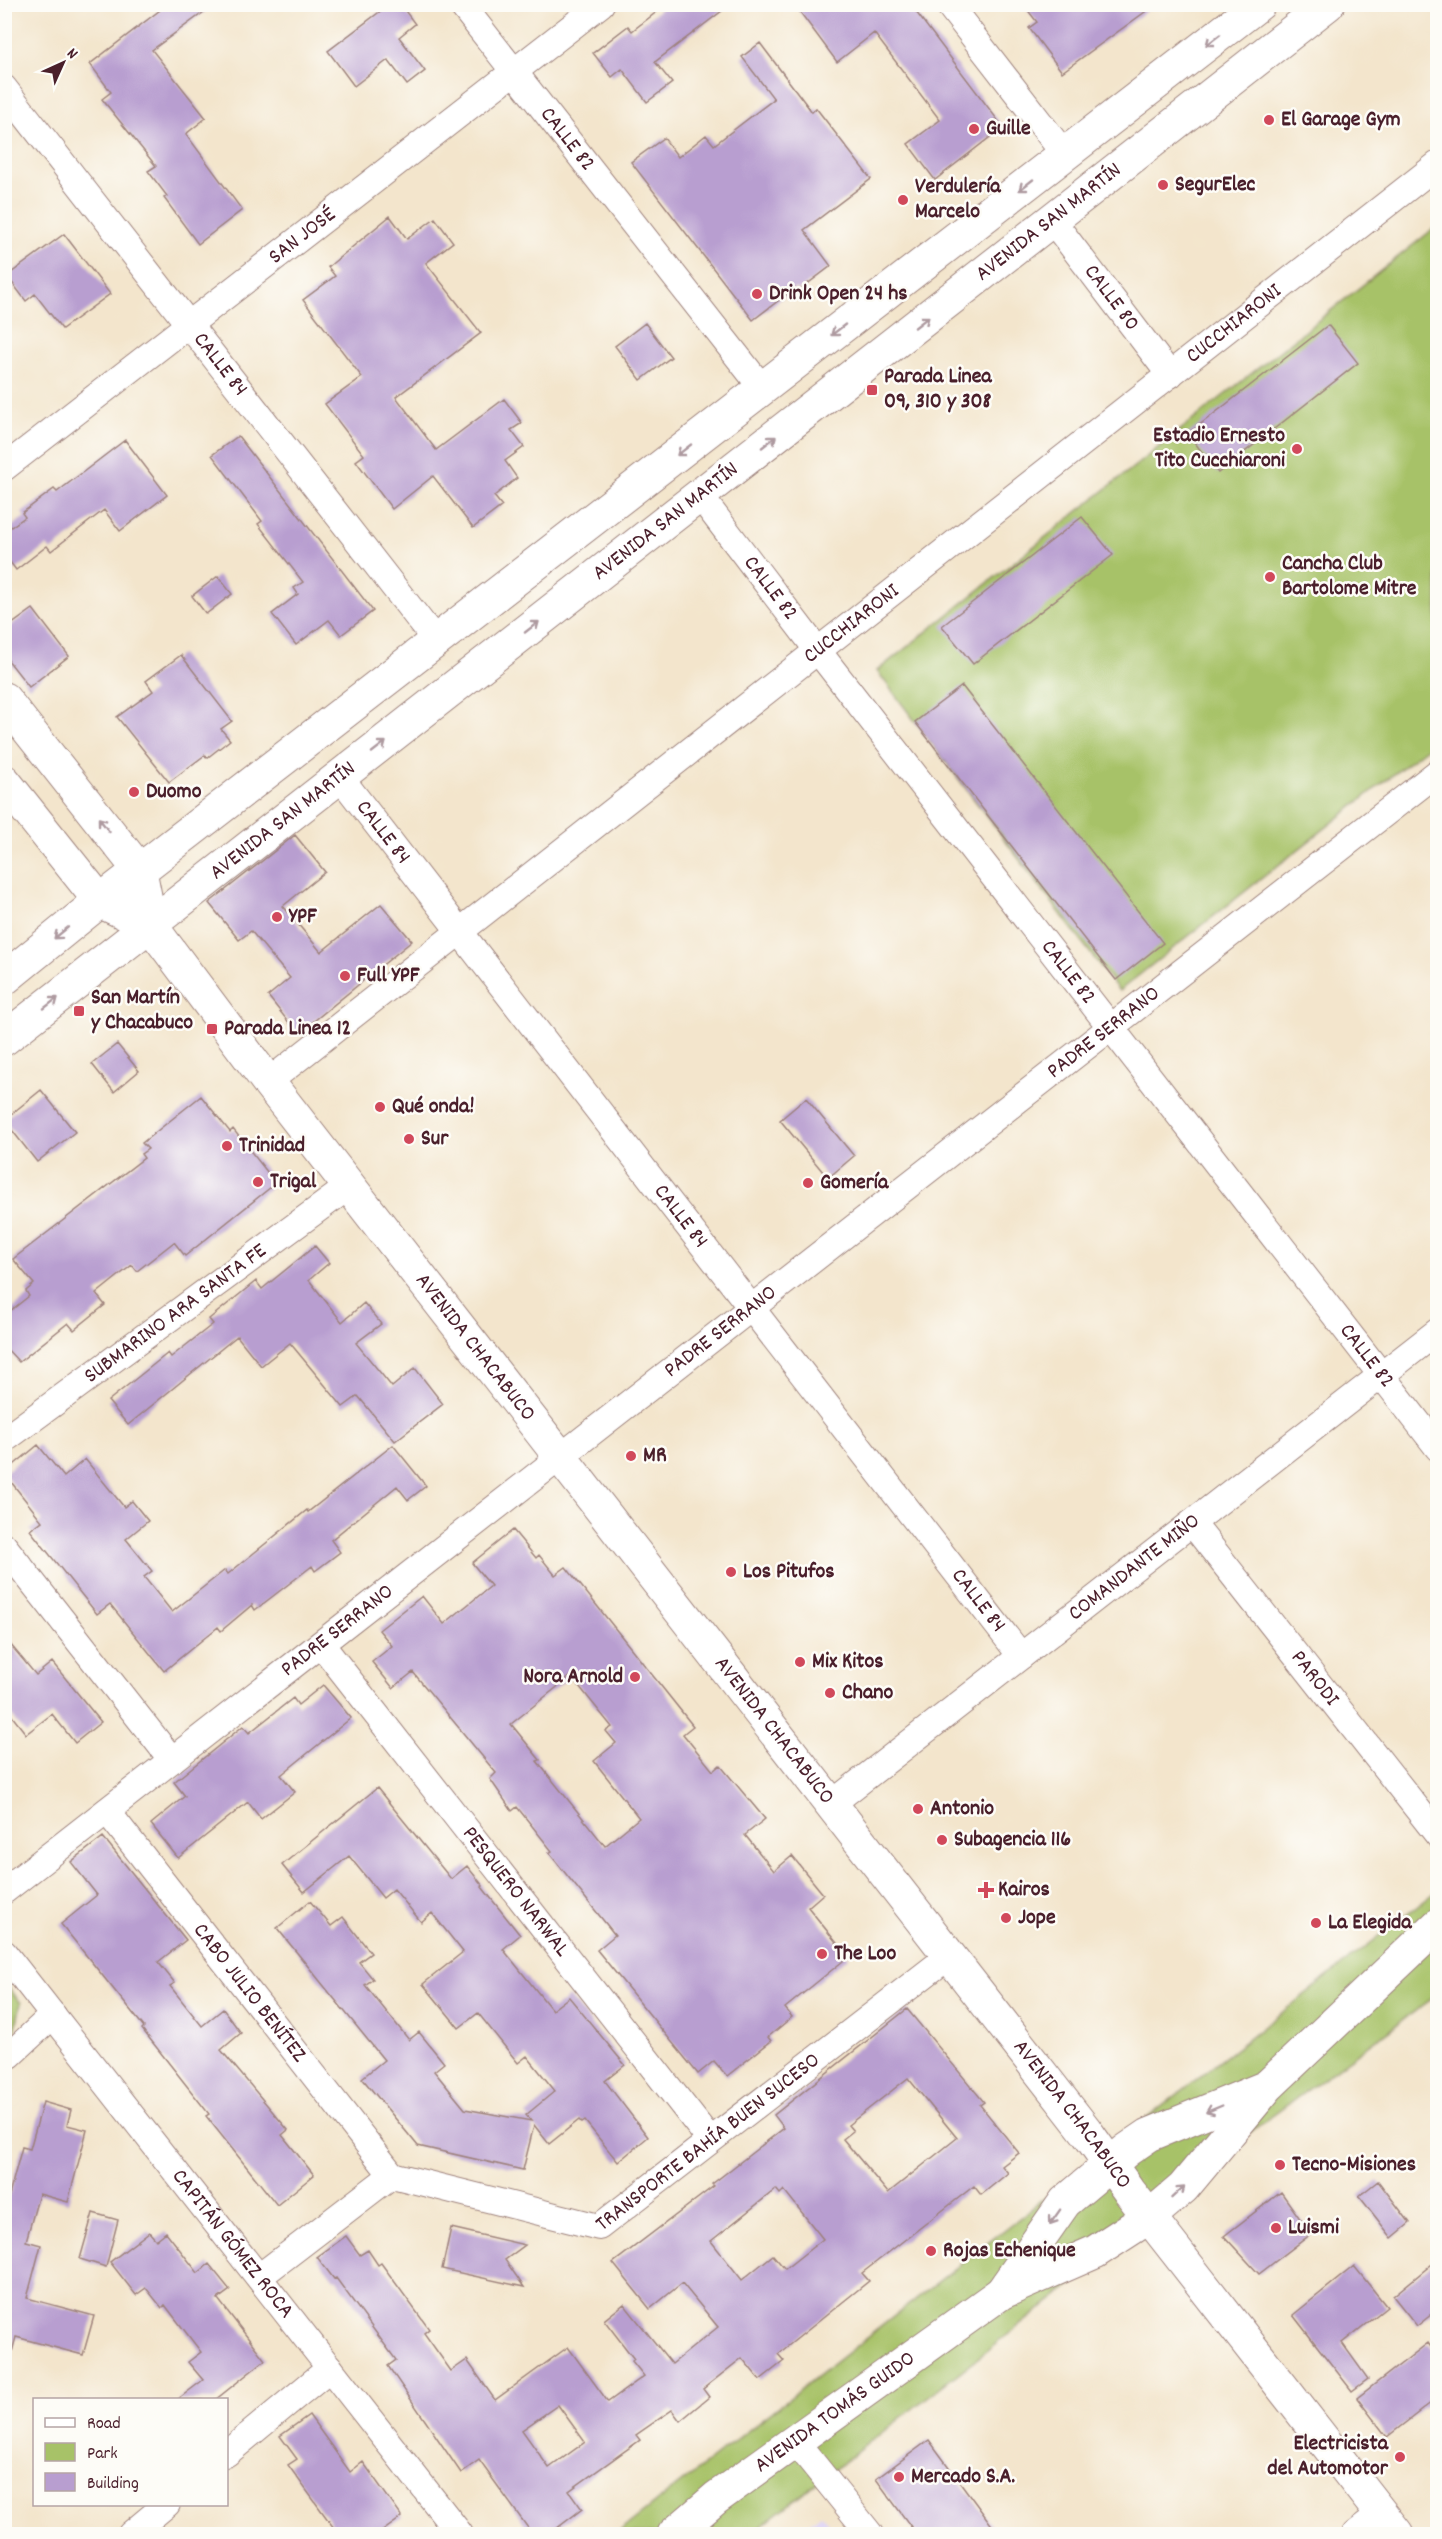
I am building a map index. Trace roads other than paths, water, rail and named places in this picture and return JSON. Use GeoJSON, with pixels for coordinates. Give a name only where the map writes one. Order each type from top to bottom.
{"type":"FeatureCollection","features":[{"type":"Feature","properties":{"kind":"main road","name":"AVENIDA SAN MARTÍN"},"geometry":{"type":"LineString","coordinates":[[4,979],[100,902],[1259,4]]}},
{"type":"Feature","properties":{"kind":"main road","name":"AVENIDA SAN MARTÍN"},"geometry":{"type":"LineString","coordinates":[[4,1040],[1328,4]]}},
{"type":"Feature","properties":{"kind":"main road","name":"AVENIDA CHACABUCO"},"geometry":{"type":"LineString","coordinates":[[4,699],[140,871],[151,926],[268,1082],[1389,2524]]}},
{"type":"Feature","properties":{"kind":"main road","name":"AVENIDA CHACABUCO"},"geometry":{"type":"LineString","coordinates":[[4,781],[100,902],[151,926]]}},
{"type":"Feature","properties":{"kind":"main road","name":"AVENIDA TOMÁS GUIDO"},"geometry":{"type":"LineString","coordinates":[[674,2535],[716,2498],[1001,2293],[1095,2252],[1149,2217],[1183,2188],[1268,2086],[1437,1925]]}},
{"type":"Feature","properties":{"kind":"main road","name":"AVENIDA TOMÁS GUIDO"},"geometry":{"type":"LineString","coordinates":[[1001,2293],[1065,2202],[1110,2164],[1149,2135],[1268,2086]]}},
{"type":"Feature","properties":{"kind":"street","name":"CALLE 82"},"geometry":{"type":"LineString","coordinates":[[461,4],[763,389]]}},
{"type":"Feature","properties":{"kind":"street","name":"SAN JOSÉ"},"geometry":{"type":"LineString","coordinates":[[4,468],[601,4]]}},
{"type":"Feature","properties":{"kind":"street"},"geometry":{"type":"LineString","coordinates":[[948,4],[1065,155]]}},
{"type":"Feature","properties":{"kind":"street","name":"CALLE 84"},"geometry":{"type":"LineString","coordinates":[[4,88],[436,641]]}},
{"type":"Feature","properties":{"kind":"street","name":"CUCCHIARONI"},"geometry":{"type":"LineString","coordinates":[[268,1082],[1437,165]]}},
{"type":"Feature","properties":{"kind":"street","name":"CALLE 80"},"geometry":{"type":"LineString","coordinates":[[1052,220],[1170,375]]}},
{"type":"Feature","properties":{"kind":"street","name":"CALLE 82"},"geometry":{"type":"LineString","coordinates":[[700,496],[1437,1448]]}},
{"type":"Feature","properties":{"kind":"street","name":"PADRE SERRANO"},"geometry":{"type":"LineString","coordinates":[[4,1891],[1437,772]]}},
{"type":"Feature","properties":{"kind":"street","name":"CALLE 84"},"geometry":{"type":"LineString","coordinates":[[340,777],[1021,1656]]}},
{"type":"Feature","properties":{"kind":"street","name":"SUBMARINO ARA SANTA FE"},"geometry":{"type":"LineString","coordinates":[[4,1440],[348,1187]]}},
{"type":"Feature","properties":{"kind":"street","name":"COMANDANTE MIÑO"},"geometry":{"type":"LineString","coordinates":[[830,1804],[1437,1331]]}},
{"type":"Feature","properties":{"kind":"street","name":"PARODI"},"geometry":{"type":"LineString","coordinates":[[1192,1522],[1437,1835]]}},
{"type":"Feature","properties":{"kind":"street"},"geometry":{"type":"LineString","coordinates":[[4,1546],[172,1760]]}},
{"type":"Feature","properties":{"kind":"street","name":"PESQUERO NARWAL"},"geometry":{"type":"LineString","coordinates":[[321,1644],[710,2140]]}},
{"type":"Feature","properties":{"kind":"street","name":"CABO JULIO BENÍTEZ"},"geometry":{"type":"LineString","coordinates":[[107,1811],[392,2175]]}},
{"type":"Feature","properties":{"kind":"street","name":"CAPITÁN GÓMEZ ROCA"},"geometry":{"type":"LineString","coordinates":[[4,1953],[460,2535]]}},
{"type":"Feature","properties":{"kind":"street","name":"TRANSPORTE BAHÍA BUEN SUCESO"},"geometry":{"type":"LineString","coordinates":[[392,2175],[599,2227],[948,1956]]}},
{"type":"Feature","properties":{"kind":"street"},"geometry":{"type":"LineString","coordinates":[[6,2061],[53,2015]]}},
{"type":"Feature","properties":{"kind":"street"},"geometry":{"type":"LineString","coordinates":[[259,2277],[392,2175]]}},
{"type":"Feature","properties":{"kind":"street"},"geometry":{"type":"LineString","coordinates":[[228,2452],[330,2368]]}},
{"type":"Feature","properties":{"kind":"street"},"geometry":{"type":"LineString","coordinates":[[795,2441],[870,2535]]}},
{"type":"Feature","properties":{"kind":"street"},"geometry":{"type":"LineString","coordinates":[[131,2535],[166,2506]]}},
{"type":"Feature","properties":{"kind":"street"},"geometry":{"type":"LineString","coordinates":[[1355,2535],[1389,2524]]}},
{"type":"Feature","properties":{"kind":"place","name":"El Garage Gym"},"geometry":{"type":"Point","coordinates":[1269,120]}},
{"type":"Feature","properties":{"kind":"place","name":"Guille"},"geometry":{"type":"Point","coordinates":[974,129]}},
{"type":"Feature","properties":{"kind":"place","name":"SegurElec"},"geometry":{"type":"Point","coordinates":[1163,185]}},
{"type":"Feature","properties":{"kind":"place","name":"Verdulería Marcelo"},"geometry":{"type":"Point","coordinates":[903,200]}},
{"type":"Feature","properties":{"kind":"place","name":"Drink Open 24 hs"},"geometry":{"type":"Point","coordinates":[757,294]}},
{"type":"Feature","properties":{"kind":"place","name":"Parada Linea 09, 310 y 308"},"geometry":{"type":"Point","coordinates":[872,390]}},
{"type":"Feature","properties":{"kind":"place","name":"Estadio Ernesto Tito Cucchiaroni"},"geometry":{"type":"Point","coordinates":[1297,449]}},
{"type":"Feature","properties":{"kind":"place","name":"Cancha Club Bartolome Mitre"},"geometry":{"type":"Point","coordinates":[1270,577]}},
{"type":"Feature","properties":{"kind":"place","name":"Duomo"},"geometry":{"type":"Point","coordinates":[134,792]}},
{"type":"Feature","properties":{"kind":"place","name":"YPF"},"geometry":{"type":"Point","coordinates":[277,917]}},
{"type":"Feature","properties":{"kind":"place","name":"Full YPF"},"geometry":{"type":"Point","coordinates":[345,976]}},
{"type":"Feature","properties":{"kind":"place","name":"San Martín y Chacabuco"},"geometry":{"type":"Point","coordinates":[79,1011]}},
{"type":"Feature","properties":{"kind":"place","name":"Parada Linea 12"},"geometry":{"type":"Point","coordinates":[212,1029]}},
{"type":"Feature","properties":{"kind":"place","name":"Qué onda!"},"geometry":{"type":"Point","coordinates":[380,1107]}},
{"type":"Feature","properties":{"kind":"place","name":"Sur"},"geometry":{"type":"Point","coordinates":[409,1139]}},
{"type":"Feature","properties":{"kind":"place","name":"Trinidad"},"geometry":{"type":"Point","coordinates":[227,1146]}},
{"type":"Feature","properties":{"kind":"place","name":"Trigal"},"geometry":{"type":"Point","coordinates":[258,1182]}},
{"type":"Feature","properties":{"kind":"place","name":"Gomería"},"geometry":{"type":"Point","coordinates":[808,1183]}},
{"type":"Feature","properties":{"kind":"place","name":"MR"},"geometry":{"type":"Point","coordinates":[631,1456]}},
{"type":"Feature","properties":{"kind":"place","name":"Los Pitufos"},"geometry":{"type":"Point","coordinates":[731,1572]}},
{"type":"Feature","properties":{"kind":"place","name":"Mix Kitos"},"geometry":{"type":"Point","coordinates":[800,1662]}},
{"type":"Feature","properties":{"kind":"place","name":"Nora Arnold"},"geometry":{"type":"Point","coordinates":[635,1677]}},
{"type":"Feature","properties":{"kind":"place","name":"Chano"},"geometry":{"type":"Point","coordinates":[830,1693]}},
{"type":"Feature","properties":{"kind":"place","name":"Antonio"},"geometry":{"type":"Point","coordinates":[918,1809]}},
{"type":"Feature","properties":{"kind":"place","name":"Subagencia 116"},"geometry":{"type":"Point","coordinates":[942,1840]}},
{"type":"Feature","properties":{"kind":"place","name":"Kairos"},"geometry":{"type":"Point","coordinates":[986,1890]}},
{"type":"Feature","properties":{"kind":"place","name":"Jope"},"geometry":{"type":"Point","coordinates":[1006,1918]}},
{"type":"Feature","properties":{"kind":"place","name":"La Elegida"},"geometry":{"type":"Point","coordinates":[1316,1923]}},
{"type":"Feature","properties":{"kind":"place","name":"The Loo"},"geometry":{"type":"Point","coordinates":[822,1954]}},
{"type":"Feature","properties":{"kind":"place","name":"Tecno-Misiones"},"geometry":{"type":"Point","coordinates":[1280,2165]}},
{"type":"Feature","properties":{"kind":"place","name":"Luismi"},"geometry":{"type":"Point","coordinates":[1276,2228]}},
{"type":"Feature","properties":{"kind":"place","name":"Rojas Echenique"},"geometry":{"type":"Point","coordinates":[931,2251]}},
{"type":"Feature","properties":{"kind":"place","name":"Electricista del Automotor"},"geometry":{"type":"Point","coordinates":[1400,2457]}},
{"type":"Feature","properties":{"kind":"place","name":"Mercado S.A."},"geometry":{"type":"Point","coordinates":[899,2477]}}]}
